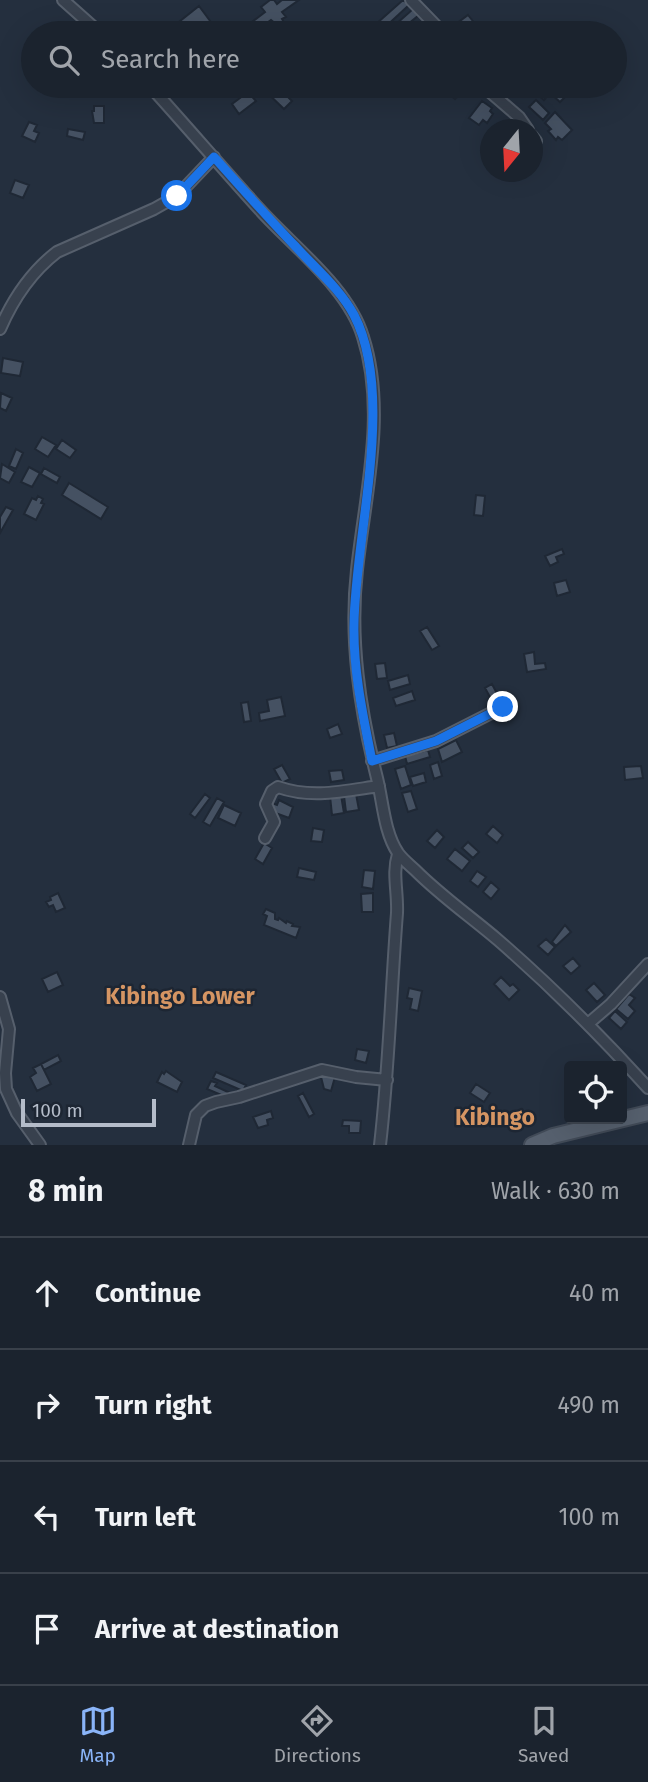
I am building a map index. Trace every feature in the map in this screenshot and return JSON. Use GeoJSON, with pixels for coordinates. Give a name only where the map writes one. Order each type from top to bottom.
{"type":"FeatureCollection","features":[{"type":"Feature","properties":{"kind":"main road"},"geometry":{"type":"LineString","coordinates":[[532,1145],[554,1136],[648,1113]]}},
{"type":"Feature","properties":{"kind":"street"},"geometry":{"type":"LineString","coordinates":[[63,0],[87,21]]}},
{"type":"Feature","properties":{"kind":"street"},"geometry":{"type":"LineString","coordinates":[[411,0],[431,21]]}},
{"type":"Feature","properties":{"kind":"street"},"geometry":{"type":"LineString","coordinates":[[161,98],[346,301],[363,336],[371,369],[373,423],[357,569],[354,625],[362,707],[372,761],[385,817],[398,854],[589,1023],[648,1087]]}},
{"type":"Feature","properties":{"kind":"street"},"geometry":{"type":"LineString","coordinates":[[497,98],[520,119]]}},
{"type":"Feature","properties":{"kind":"street"},"geometry":{"type":"LineString","coordinates":[[0,329],[25,284],[48,258],[57,251],[154,209],[177,196],[214,157]]}},
{"type":"Feature","properties":{"kind":"street"},"geometry":{"type":"LineString","coordinates":[[372,761],[436,741],[503,707]]}},
{"type":"Feature","properties":{"kind":"street"},"geometry":{"type":"LineString","coordinates":[[265,838],[274,822],[266,804],[272,791],[278,788],[324,795],[379,786]]}},
{"type":"Feature","properties":{"kind":"street"},"geometry":{"type":"LineString","coordinates":[[380,1145],[387,1080],[397,907],[395,865],[398,854]]}},
{"type":"Feature","properties":{"kind":"street"},"geometry":{"type":"LineString","coordinates":[[589,1023],[611,1004],[648,964]]}},
{"type":"Feature","properties":{"kind":"street"},"geometry":{"type":"LineString","coordinates":[[0,997],[9,1029],[6,1088],[17,1113],[40,1145]]}},
{"type":"Feature","properties":{"kind":"street"},"geometry":{"type":"LineString","coordinates":[[190,1145],[196,1115],[205,1106],[216,1102],[240,1097],[322,1070],[387,1080]]}},
{"type":"Feature","properties":{"kind":"building"},"geometry":{"type":"Polygon","coordinates":[[[270,0],[277,4],[282,0],[299,0],[282,12],[286,17],[282,19],[283,21],[253,21],[265,12],[261,7],[270,0]]]}},
{"type":"Feature","properties":{"kind":"building"},"geometry":{"type":"Polygon","coordinates":[[[403,0],[409,5],[392,21],[379,21],[403,0]]]}},
{"type":"Feature","properties":{"kind":"building"},"geometry":{"type":"Polygon","coordinates":[[[199,6],[210,21],[180,21],[199,6]]]}},
{"type":"Feature","properties":{"kind":"building"},"geometry":{"type":"Polygon","coordinates":[[[413,9],[419,15],[412,21],[400,21],[413,9]]]}},
{"type":"Feature","properties":{"kind":"building"},"geometry":{"type":"Polygon","coordinates":[[[468,15],[473,21],[460,21],[468,15]]]}},
{"type":"Feature","properties":{"kind":"building"},"geometry":{"type":"Polygon","coordinates":[[[240,98],[253,98],[256,101],[239,114],[232,104],[240,98]]]}},
{"type":"Feature","properties":{"kind":"building"},"geometry":{"type":"Polygon","coordinates":[[[273,98],[289,98],[292,101],[284,109],[273,98]]]}},
{"type":"Feature","properties":{"kind":"building"},"geometry":{"type":"Polygon","coordinates":[[[536,100],[549,113],[543,120],[529,107],[536,100]]]}},
{"type":"Feature","properties":{"kind":"building"},"geometry":{"type":"Polygon","coordinates":[[[482,101],[492,108],[490,111],[493,114],[490,119],[480,119],[479,125],[469,118],[482,101]]]}},
{"type":"Feature","properties":{"kind":"building"},"geometry":{"type":"Polygon","coordinates":[[[94,106],[104,106],[104,123],[94,123],[94,106]]]}},
{"type":"Feature","properties":{"kind":"building"},"geometry":{"type":"Polygon","coordinates":[[[555,112],[572,130],[562,140],[558,137],[556,140],[545,123],[555,112]]]}},
{"type":"Feature","properties":{"kind":"building"},"geometry":{"type":"Polygon","coordinates":[[[29,122],[37,125],[34,131],[39,133],[35,142],[22,136],[29,122]]]}},
{"type":"Feature","properties":{"kind":"building"},"geometry":{"type":"Polygon","coordinates":[[[68,129],[85,132],[83,140],[67,136],[68,129]]]}},
{"type":"Feature","properties":{"kind":"building"},"geometry":{"type":"Polygon","coordinates":[[[15,180],[29,185],[23,198],[10,193],[15,180]]]}},
{"type":"Feature","properties":{"kind":"building"},"geometry":{"type":"Polygon","coordinates":[[[3,358],[23,362],[20,376],[1,373],[3,358]]]}},
{"type":"Feature","properties":{"kind":"building"},"geometry":{"type":"Polygon","coordinates":[[[1,393],[12,398],[6,411],[0,408],[1,393]]]}},
{"type":"Feature","properties":{"kind":"building"},"geometry":{"type":"Polygon","coordinates":[[[42,437],[56,445],[48,457],[35,449],[42,437]]]}},
{"type":"Feature","properties":{"kind":"building"},"geometry":{"type":"Polygon","coordinates":[[[62,440],[76,450],[70,458],[56,449],[62,440]]]}},
{"type":"Feature","properties":{"kind":"building"},"geometry":{"type":"Polygon","coordinates":[[[16,449],[23,453],[16,469],[9,466],[16,449]]]}},
{"type":"Feature","properties":{"kind":"building"},"geometry":{"type":"Polygon","coordinates":[[[2,464],[15,472],[9,483],[0,478],[2,464]]]}},
{"type":"Feature","properties":{"kind":"building"},"geometry":{"type":"Polygon","coordinates":[[[29,467],[40,473],[32,487],[21,482],[29,467]]]}},
{"type":"Feature","properties":{"kind":"building"},"geometry":{"type":"Polygon","coordinates":[[[44,468],[60,477],[57,483],[41,474],[44,468]]]}},
{"type":"Feature","properties":{"kind":"building"},"geometry":{"type":"Polygon","coordinates":[[[69,483],[108,507],[101,519],[62,495],[69,483]]]}},
{"type":"Feature","properties":{"kind":"building"},"geometry":{"type":"Polygon","coordinates":[[[476,495],[485,496],[483,516],[474,515],[476,495]]]}},
{"type":"Feature","properties":{"kind":"building"},"geometry":{"type":"Polygon","coordinates":[[[38,496],[43,499],[41,503],[44,504],[36,520],[24,514],[32,498],[36,500],[38,496]]]}},
{"type":"Feature","properties":{"kind":"building"},"geometry":{"type":"Polygon","coordinates":[[[6,507],[13,510],[0,533],[0,517],[6,507]]]}},
{"type":"Feature","properties":{"kind":"building"},"geometry":{"type":"Polygon","coordinates":[[[562,549],[564,554],[556,557],[558,562],[550,566],[545,556],[562,549]]]}},
{"type":"Feature","properties":{"kind":"building"},"geometry":{"type":"Polygon","coordinates":[[[566,580],[570,592],[557,596],[554,583],[566,580]]]}},
{"type":"Feature","properties":{"kind":"building"},"geometry":{"type":"Polygon","coordinates":[[[427,627],[439,646],[432,650],[420,631],[427,627]]]}},
{"type":"Feature","properties":{"kind":"building"},"geometry":{"type":"Polygon","coordinates":[[[534,652],[535,664],[545,663],[546,669],[527,672],[524,654],[534,652]]]}},
{"type":"Feature","properties":{"kind":"building"},"geometry":{"type":"Polygon","coordinates":[[[385,663],[387,678],[377,679],[375,664],[385,663]]]}},
{"type":"Feature","properties":{"kind":"building"},"geometry":{"type":"Polygon","coordinates":[[[408,675],[410,684],[390,690],[388,681],[408,675]]]}},
{"type":"Feature","properties":{"kind":"building"},"geometry":{"type":"Polygon","coordinates":[[[492,684],[503,705],[496,708],[485,688],[492,684]]]}},
{"type":"Feature","properties":{"kind":"building"},"geometry":{"type":"Polygon","coordinates":[[[412,691],[415,700],[396,706],[393,698],[412,691]]]}},
{"type":"Feature","properties":{"kind":"building"},"geometry":{"type":"Polygon","coordinates":[[[281,697],[285,716],[260,721],[259,713],[269,711],[267,700],[281,697]]]}},
{"type":"Feature","properties":{"kind":"building"},"geometry":{"type":"Polygon","coordinates":[[[248,702],[251,721],[244,722],[241,703],[248,702]]]}},
{"type":"Feature","properties":{"kind":"building"},"geometry":{"type":"Polygon","coordinates":[[[338,724],[342,734],[330,738],[327,729],[338,724]]]}},
{"type":"Feature","properties":{"kind":"building"},"geometry":{"type":"Polygon","coordinates":[[[394,733],[397,746],[387,748],[384,735],[394,733]]]}},
{"type":"Feature","properties":{"kind":"building"},"geometry":{"type":"Polygon","coordinates":[[[456,740],[462,752],[442,762],[438,749],[456,740]]]}},
{"type":"Feature","properties":{"kind":"building"},"geometry":{"type":"Polygon","coordinates":[[[428,750],[430,757],[407,764],[405,756],[428,750]]]}},
{"type":"Feature","properties":{"kind":"building"},"geometry":{"type":"Polygon","coordinates":[[[438,762],[442,776],[434,779],[430,765],[438,762]]]}},
{"type":"Feature","properties":{"kind":"building"},"geometry":{"type":"Polygon","coordinates":[[[282,765],[290,779],[282,783],[274,769],[282,765]]]}},
{"type":"Feature","properties":{"kind":"building"},"geometry":{"type":"Polygon","coordinates":[[[405,766],[411,785],[401,789],[395,769],[405,766]]]}},
{"type":"Feature","properties":{"kind":"building"},"geometry":{"type":"Polygon","coordinates":[[[641,766],[643,778],[625,780],[624,767],[641,766]]]}},
{"type":"Feature","properties":{"kind":"building"},"geometry":{"type":"Polygon","coordinates":[[[342,770],[344,780],[331,782],[329,771],[342,770]]]}},
{"type":"Feature","properties":{"kind":"building"},"geometry":{"type":"Polygon","coordinates":[[[424,773],[426,782],[413,786],[410,777],[424,773]]]}},
{"type":"Feature","properties":{"kind":"building"},"geometry":{"type":"Polygon","coordinates":[[[411,791],[417,809],[408,812],[402,793],[411,791]]]}},
{"type":"Feature","properties":{"kind":"building"},"geometry":{"type":"Polygon","coordinates":[[[205,794],[210,798],[195,818],[190,814],[205,794]]]}},
{"type":"Feature","properties":{"kind":"building"},"geometry":{"type":"Polygon","coordinates":[[[356,794],[359,810],[346,812],[344,796],[356,794]]]}},
{"type":"Feature","properties":{"kind":"building"},"geometry":{"type":"Polygon","coordinates":[[[341,795],[344,813],[332,815],[330,796],[341,795]]]}},
{"type":"Feature","properties":{"kind":"building"},"geometry":{"type":"Polygon","coordinates":[[[217,798],[224,802],[210,826],[203,822],[217,798]]]}},
{"type":"Feature","properties":{"kind":"building"},"geometry":{"type":"Polygon","coordinates":[[[279,800],[293,807],[289,818],[270,811],[272,803],[277,805],[279,800]]]}},
{"type":"Feature","properties":{"kind":"building"},"geometry":{"type":"Polygon","coordinates":[[[224,805],[241,813],[235,826],[218,818],[224,805]]]}},
{"type":"Feature","properties":{"kind":"building"},"geometry":{"type":"Polygon","coordinates":[[[493,826],[503,835],[497,843],[486,834],[493,826]]]}},
{"type":"Feature","properties":{"kind":"building"},"geometry":{"type":"Polygon","coordinates":[[[313,828],[324,830],[322,842],[311,841],[313,828]]]}},
{"type":"Feature","properties":{"kind":"building"},"geometry":{"type":"Polygon","coordinates":[[[437,830],[444,837],[435,848],[427,841],[437,830]]]}},
{"type":"Feature","properties":{"kind":"building"},"geometry":{"type":"Polygon","coordinates":[[[468,842],[479,852],[473,858],[462,848],[468,842]]]}},
{"type":"Feature","properties":{"kind":"building"},"geometry":{"type":"Polygon","coordinates":[[[264,843],[272,848],[263,864],[255,859],[264,843]]]}},
{"type":"Feature","properties":{"kind":"building"},"geometry":{"type":"Polygon","coordinates":[[[455,849],[470,861],[462,871],[447,859],[455,849]]]}},
{"type":"Feature","properties":{"kind":"building"},"geometry":{"type":"Polygon","coordinates":[[[299,868],[316,872],[314,880],[297,877],[299,868]]]}},
{"type":"Feature","properties":{"kind":"building"},"geometry":{"type":"Polygon","coordinates":[[[364,870],[375,871],[373,889],[362,887],[364,870]]]}},
{"type":"Feature","properties":{"kind":"building"},"geometry":{"type":"Polygon","coordinates":[[[477,871],[486,877],[478,887],[470,881],[477,871]]]}},
{"type":"Feature","properties":{"kind":"building"},"geometry":{"type":"Polygon","coordinates":[[[491,882],[499,889],[491,899],[483,892],[491,882]]]}},
{"type":"Feature","properties":{"kind":"building"},"geometry":{"type":"Polygon","coordinates":[[[58,893],[65,908],[56,912],[53,905],[49,907],[46,902],[58,893]]]}},
{"type":"Feature","properties":{"kind":"building"},"geometry":{"type":"Polygon","coordinates":[[[373,893],[373,912],[362,912],[361,894],[373,893]]]}},
{"type":"Feature","properties":{"kind":"building"},"geometry":{"type":"Polygon","coordinates":[[[266,909],[275,913],[275,919],[279,918],[293,924],[292,926],[300,927],[296,938],[264,925],[267,916],[263,914],[266,909]]]}},
{"type":"Feature","properties":{"kind":"building"},"geometry":{"type":"Polygon","coordinates":[[[565,925],[571,932],[556,946],[552,942],[565,925]]]}},
{"type":"Feature","properties":{"kind":"building"},"geometry":{"type":"Polygon","coordinates":[[[546,939],[555,947],[548,955],[538,946],[546,939]]]}},
{"type":"Feature","properties":{"kind":"building"},"geometry":{"type":"Polygon","coordinates":[[[573,958],[580,966],[571,974],[563,966],[573,958]]]}},
{"type":"Feature","properties":{"kind":"building"},"geometry":{"type":"Polygon","coordinates":[[[57,972],[63,985],[48,992],[42,979],[57,972]]]}},
{"type":"Feature","properties":{"kind":"building"},"geometry":{"type":"Polygon","coordinates":[[[501,977],[519,990],[509,1000],[494,984],[501,977]]]}},
{"type":"Feature","properties":{"kind":"building"},"geometry":{"type":"Polygon","coordinates":[[[594,983],[605,995],[597,1002],[586,990],[594,983]]]}},
{"type":"Feature","properties":{"kind":"building"},"geometry":{"type":"Polygon","coordinates":[[[409,988],[422,991],[418,1011],[410,1009],[412,999],[407,998],[409,988]]]}},
{"type":"Feature","properties":{"kind":"building"},"geometry":{"type":"Polygon","coordinates":[[[629,994],[635,998],[629,1005],[635,1011],[628,1019],[616,1009],[629,994]]]}},
{"type":"Feature","properties":{"kind":"building"},"geometry":{"type":"Polygon","coordinates":[[[615,1011],[627,1022],[621,1029],[609,1018],[615,1011]]]}},
{"type":"Feature","properties":{"kind":"building"},"geometry":{"type":"Polygon","coordinates":[[[357,1049],[369,1051],[366,1063],[355,1060],[357,1049]]]}},
{"type":"Feature","properties":{"kind":"building"},"geometry":{"type":"Polygon","coordinates":[[[58,1055],[61,1061],[44,1070],[41,1064],[58,1055]]]}},
{"type":"Feature","properties":{"kind":"building"},"geometry":{"type":"Polygon","coordinates":[[[41,1064],[51,1084],[37,1091],[30,1077],[36,1073],[33,1068],[41,1064]]]}},
{"type":"Feature","properties":{"kind":"building"},"geometry":{"type":"Polygon","coordinates":[[[166,1071],[182,1082],[177,1092],[157,1082],[162,1072],[164,1074],[166,1071]]]}},
{"type":"Feature","properties":{"kind":"building"},"geometry":{"type":"Polygon","coordinates":[[[216,1072],[246,1085],[243,1091],[213,1078],[216,1072]]]}},
{"type":"Feature","properties":{"kind":"building"},"geometry":{"type":"Polygon","coordinates":[[[320,1073],[335,1077],[331,1091],[324,1089],[320,1073]]]}},
{"type":"Feature","properties":{"kind":"building"},"geometry":{"type":"Polygon","coordinates":[[[211,1081],[228,1092],[226,1097],[207,1089],[211,1081]]]}},
{"type":"Feature","properties":{"kind":"building"},"geometry":{"type":"Polygon","coordinates":[[[476,1084],[490,1093],[484,1102],[470,1093],[476,1084]]]}},
{"type":"Feature","properties":{"kind":"building"},"geometry":{"type":"Polygon","coordinates":[[[303,1093],[314,1114],[309,1117],[298,1096],[303,1093]]]}},
{"type":"Feature","properties":{"kind":"building"},"geometry":{"type":"Polygon","coordinates":[[[271,1111],[273,1118],[267,1120],[268,1125],[258,1128],[253,1117],[271,1111]]]}},
{"type":"Feature","properties":{"kind":"building"},"geometry":{"type":"Polygon","coordinates":[[[343,1120],[361,1121],[360,1133],[349,1133],[349,1126],[342,1126],[343,1120]]]}},
{"type":"Feature","properties":{"kind":"district","name":"Kibingo Lower"},"geometry":{"type":"Point","coordinates":[180,996]}},
{"type":"Feature","properties":{"kind":"district","name":"Kibingo"},"geometry":{"type":"Point","coordinates":[495,1117]}},
{"type":"Feature","properties":{"kind":"route"},"geometry":{"type":"LineString","coordinates":[[177,196],[214,157],[346,301],[363,336],[371,369],[373,423],[357,569],[354,625],[362,707],[372,761],[436,741],[503,707]]}}]}
